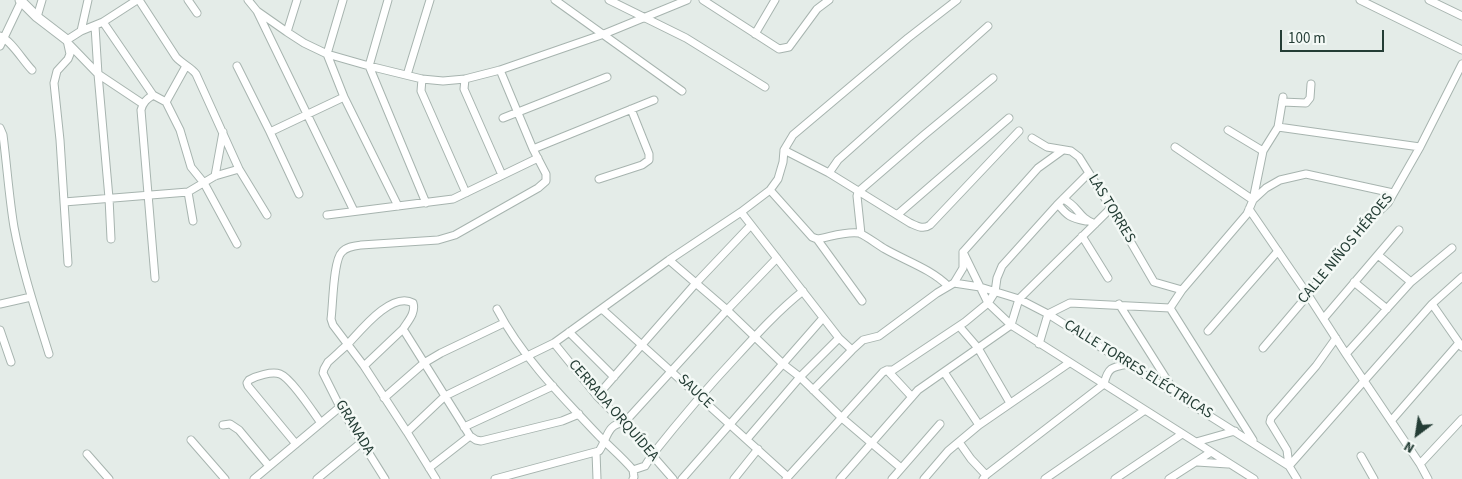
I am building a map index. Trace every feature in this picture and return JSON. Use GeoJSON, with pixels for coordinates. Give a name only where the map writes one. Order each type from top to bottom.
{"type":"FeatureCollection","features":[{"type":"Feature","properties":{"kind":"street"},"geometry":{"type":"LineString","coordinates":[[37,17],[42,0]]}},
{"type":"Feature","properties":{"kind":"street"},"geometry":{"type":"LineString","coordinates":[[81,31],[88,0]]}},
{"type":"Feature","properties":{"kind":"street"},"geometry":{"type":"LineString","coordinates":[[67,40],[81,31],[103,22],[128,3],[138,0],[176,57],[196,74],[240,169],[267,216]]}},
{"type":"Feature","properties":{"kind":"street"},"geometry":{"type":"LineString","coordinates":[[188,0],[197,13]]}},
{"type":"Feature","properties":{"kind":"street"},"geometry":{"type":"LineString","coordinates":[[287,32],[297,0]]}},
{"type":"Feature","properties":{"kind":"street"},"geometry":{"type":"LineString","coordinates":[[343,0],[327,54],[344,98],[398,206]]}},
{"type":"Feature","properties":{"kind":"street"},"geometry":{"type":"LineString","coordinates":[[388,0],[369,66],[426,202]]}},
{"type":"Feature","properties":{"kind":"street"},"geometry":{"type":"LineString","coordinates":[[407,75],[430,0]]}},
{"type":"Feature","properties":{"kind":"street"},"geometry":{"type":"LineString","coordinates":[[555,0],[682,90]]}},
{"type":"Feature","properties":{"kind":"street"},"geometry":{"type":"LineString","coordinates":[[609,0],[686,38],[765,87]]}},
{"type":"Feature","properties":{"kind":"street"},"geometry":{"type":"LineString","coordinates":[[257,11],[304,43],[327,54],[422,79],[443,82],[465,79],[500,70],[604,34],[687,0]]}},
{"type":"Feature","properties":{"kind":"street"},"geometry":{"type":"LineString","coordinates":[[703,0],[779,49],[789,47],[817,9],[829,0]]}},
{"type":"Feature","properties":{"kind":"street"},"geometry":{"type":"LineString","coordinates":[[755,34],[775,0]]}},
{"type":"Feature","properties":{"kind":"street"},"geometry":{"type":"LineString","coordinates":[[407,432],[445,396],[554,343],[770,190],[778,179],[784,150],[793,135],[908,38],[958,0]]}},
{"type":"Feature","properties":{"kind":"street"},"geometry":{"type":"LineString","coordinates":[[1360,0],[1462,50]]}},
{"type":"Feature","properties":{"kind":"street"},"geometry":{"type":"LineString","coordinates":[[1430,0],[1462,16]]}},
{"type":"Feature","properties":{"kind":"street"},"geometry":{"type":"LineString","coordinates":[[0,46],[2,37],[20,1],[67,40],[98,74],[143,104]]}},
{"type":"Feature","properties":{"kind":"street"},"geometry":{"type":"LineString","coordinates":[[250,1],[257,11],[354,211]]}},
{"type":"Feature","properties":{"kind":"street"},"geometry":{"type":"LineString","coordinates":[[103,22],[153,95],[166,102],[180,130],[192,167],[204,183],[237,244]]}},
{"type":"Feature","properties":{"kind":"street"},"geometry":{"type":"LineString","coordinates":[[96,26],[111,239]]}},
{"type":"Feature","properties":{"kind":"street"},"geometry":{"type":"LineString","coordinates":[[829,173],[838,160],[988,26]]}},
{"type":"Feature","properties":{"kind":"street"},"geometry":{"type":"LineString","coordinates":[[2,37],[12,45],[32,70]]}},
{"type":"Feature","properties":{"kind":"street"},"geometry":{"type":"LineString","coordinates":[[67,40],[70,54],[57,71],[54,83],[60,140],[68,263]]}},
{"type":"Feature","properties":{"kind":"street","name":"CALLE NIÑOS HÉROES"},"geometry":{"type":"LineString","coordinates":[[1263,348],[1358,231],[1388,203],[1420,147],[1462,64]]}},
{"type":"Feature","properties":{"kind":"street"},"geometry":{"type":"LineString","coordinates":[[166,102],[186,66]]}},
{"type":"Feature","properties":{"kind":"street"},"geometry":{"type":"LineString","coordinates":[[237,66],[299,194]]}},
{"type":"Feature","properties":{"kind":"street"},"geometry":{"type":"LineString","coordinates":[[436,479],[364,366],[337,332],[332,320],[335,271],[338,256],[342,251],[356,245],[438,240],[455,235],[546,182],[546,174],[533,149],[500,70]]}},
{"type":"Feature","properties":{"kind":"street"},"geometry":{"type":"LineString","coordinates":[[503,118],[607,76]]}},
{"type":"Feature","properties":{"kind":"street"},"geometry":{"type":"LineString","coordinates":[[861,234],[858,192],[994,78]]}},
{"type":"Feature","properties":{"kind":"street"},"geometry":{"type":"LineString","coordinates":[[422,79],[421,91],[466,194]]}},
{"type":"Feature","properties":{"kind":"street"},"geometry":{"type":"LineString","coordinates":[[465,79],[464,89],[502,175]]}},
{"type":"Feature","properties":{"kind":"street"},"geometry":{"type":"LineString","coordinates":[[1170,308],[1182,290],[1249,210],[1264,151],[1278,128],[1283,99],[1306,103],[1310,98],[1311,84]]}},
{"type":"Feature","properties":{"kind":"street"},"geometry":{"type":"LineString","coordinates":[[153,95],[143,104],[141,110],[154,278]]}},
{"type":"Feature","properties":{"kind":"street"},"geometry":{"type":"LineString","coordinates":[[270,132],[344,98]]}},
{"type":"Feature","properties":{"kind":"street"},"geometry":{"type":"LineString","coordinates":[[533,149],[654,100]]}},
{"type":"Feature","properties":{"kind":"street"},"geometry":{"type":"LineString","coordinates":[[599,178],[642,165],[649,160],[649,154],[631,109]]}},
{"type":"Feature","properties":{"kind":"street"},"geometry":{"type":"LineString","coordinates":[[897,215],[1009,118]]}},
{"type":"Feature","properties":{"kind":"street"},"geometry":{"type":"LineString","coordinates":[[1278,128],[1420,147]]}},
{"type":"Feature","properties":{"kind":"street"},"geometry":{"type":"LineString","coordinates":[[1228,130],[1264,151]]}},
{"type":"Feature","properties":{"kind":"street"},"geometry":{"type":"LineString","coordinates":[[215,176],[223,131]]}},
{"type":"Feature","properties":{"kind":"street"},"geometry":{"type":"LineString","coordinates":[[784,150],[829,173],[918,227],[926,228],[1019,131]]}},
{"type":"Feature","properties":{"kind":"street"},"geometry":{"type":"LineString","coordinates":[[1,135],[14,226],[24,272],[49,354]]}},
{"type":"Feature","properties":{"kind":"street","name":"LAS TORRES"},"geometry":{"type":"LineString","coordinates":[[1032,138],[1047,147],[1071,151],[1079,157],[1154,282],[1182,290]]}},
{"type":"Feature","properties":{"kind":"street"},"geometry":{"type":"LineString","coordinates":[[1175,147],[1253,200]]}},
{"type":"Feature","properties":{"kind":"street"},"geometry":{"type":"LineString","coordinates":[[813,390],[864,340],[878,336],[951,284],[963,268],[963,252],[1038,168],[1063,150]]}},
{"type":"Feature","properties":{"kind":"street"},"geometry":{"type":"LineString","coordinates":[[327,215],[454,199],[538,158]]}},
{"type":"Feature","properties":{"kind":"street"},"geometry":{"type":"LineString","coordinates":[[64,202],[188,192],[215,176],[240,169]]}},
{"type":"Feature","properties":{"kind":"street"},"geometry":{"type":"LineString","coordinates":[[787,478],[883,372],[894,370],[959,326],[988,303],[995,292],[997,278],[1002,266],[1060,202],[1090,173]]}},
{"type":"Feature","properties":{"kind":"street"},"geometry":{"type":"LineString","coordinates":[[1253,200],[1266,188],[1280,180],[1306,174],[1393,194]]}},
{"type":"Feature","properties":{"kind":"street"},"geometry":{"type":"LineString","coordinates":[[770,190],[807,232],[816,239],[862,301]]}},
{"type":"Feature","properties":{"kind":"street"},"geometry":{"type":"LineString","coordinates":[[188,192],[194,221]]}},
{"type":"Feature","properties":{"kind":"street"},"geometry":{"type":"LineString","coordinates":[[1060,202],[1065,213],[1073,219],[1087,221]]}},
{"type":"Feature","properties":{"kind":"street"},"geometry":{"type":"LineString","coordinates":[[1060,202],[1073,205],[1082,218],[1095,224]]}},
{"type":"Feature","properties":{"kind":"street"},"geometry":{"type":"LineString","coordinates":[[840,479],[918,390],[1011,325],[1019,298],[1111,208]]}},
{"type":"Feature","properties":{"kind":"street"},"geometry":{"type":"LineString","coordinates":[[1249,210],[1324,318],[1428,479]]}},
{"type":"Feature","properties":{"kind":"street"},"geometry":{"type":"LineString","coordinates":[[741,212],[839,338],[852,350]]}},
{"type":"Feature","properties":{"kind":"street"},"geometry":{"type":"LineString","coordinates":[[597,396],[696,283],[752,225]]}},
{"type":"Feature","properties":{"kind":"street"},"geometry":{"type":"LineString","coordinates":[[1324,318],[1399,230]]}},
{"type":"Feature","properties":{"kind":"street"},"geometry":{"type":"LineString","coordinates":[[816,239],[848,233],[861,234],[951,284]]}},
{"type":"Feature","properties":{"kind":"street"},"geometry":{"type":"LineString","coordinates":[[1082,236],[1108,278]]}},
{"type":"Feature","properties":{"kind":"street"},"geometry":{"type":"LineString","coordinates":[[1346,354],[1411,282],[1452,248]]}},
{"type":"Feature","properties":{"kind":"street"},"geometry":{"type":"LineString","coordinates":[[1208,331],[1278,251]]}},
{"type":"Feature","properties":{"kind":"street","name":"CALLE TORRES ELÉCTRICAS"},"geometry":{"type":"LineString","coordinates":[[963,252],[988,303],[1011,325],[1196,442],[1248,478]]}},
{"type":"Feature","properties":{"kind":"street"},"geometry":{"type":"LineString","coordinates":[[1378,255],[1411,282]]}},
{"type":"Feature","properties":{"kind":"street"},"geometry":{"type":"LineString","coordinates":[[494,479],[596,452],[601,449],[608,432],[613,426],[618,423],[624,423],[777,258]]}},
{"type":"Feature","properties":{"kind":"street"},"geometry":{"type":"LineString","coordinates":[[669,260],[727,310],[842,418],[901,468]]}},
{"type":"Feature","properties":{"kind":"street"},"geometry":{"type":"LineString","coordinates":[[1289,466],[1432,304],[1462,277]]}},
{"type":"Feature","properties":{"kind":"street"},"geometry":{"type":"LineString","coordinates":[[1354,282],[1387,309]]}},
{"type":"Feature","properties":{"kind":"street","name":"CALLE TORRES ELÉCTRICAS"},"geometry":{"type":"LineString","coordinates":[[951,284],[980,287],[1019,298],[1129,364],[1289,466]]}},
{"type":"Feature","properties":{"kind":"street"},"geometry":{"type":"LineString","coordinates":[[633,470],[645,466],[700,397],[755,336],[786,304],[803,291]]}},
{"type":"Feature","properties":{"kind":"street"},"geometry":{"type":"LineString","coordinates":[[0,304],[31,296]]}},
{"type":"Feature","properties":{"kind":"street"},"geometry":{"type":"LineString","coordinates":[[347,344],[377,314],[394,304],[404,301],[414,304],[415,308],[403,329],[364,366]]}},
{"type":"Feature","properties":{"kind":"street"},"geometry":{"type":"LineString","coordinates":[[1039,344],[1048,314],[1070,302],[1170,308]]}},
{"type":"Feature","properties":{"kind":"street"},"geometry":{"type":"LineString","coordinates":[[1119,304],[1176,394]]}},
{"type":"Feature","properties":{"kind":"street"},"geometry":{"type":"LineString","coordinates":[[1391,421],[1460,345],[1432,304]]}},
{"type":"Feature","properties":{"kind":"street"},"geometry":{"type":"LineString","coordinates":[[1170,308],[1254,443]]}},
{"type":"Feature","properties":{"kind":"street"},"geometry":{"type":"LineString","coordinates":[[497,309],[504,323],[553,386],[633,470],[633,479]]}},
{"type":"Feature","properties":{"kind":"street","name":"SAUCE"},"geometry":{"type":"LineString","coordinates":[[602,309],[758,449],[787,478]]}},
{"type":"Feature","properties":{"kind":"street"},"geometry":{"type":"LineString","coordinates":[[682,479],[823,318]]}},
{"type":"Feature","properties":{"kind":"street"},"geometry":{"type":"LineString","coordinates":[[384,398],[424,363],[458,344],[504,323]]}},
{"type":"Feature","properties":{"kind":"street"},"geometry":{"type":"LineString","coordinates":[[959,326],[978,348],[1010,403]]}},
{"type":"Feature","properties":{"kind":"street"},"geometry":{"type":"LineString","coordinates":[[403,329],[464,427],[470,436],[476,440],[481,441],[562,421],[579,414]]}},
{"type":"Feature","properties":{"kind":"street"},"geometry":{"type":"LineString","coordinates":[[0,330],[11,362]]}},
{"type":"Feature","properties":{"kind":"street"},"geometry":{"type":"LineString","coordinates":[[569,332],[614,377]]}},
{"type":"Feature","properties":{"kind":"street"},"geometry":{"type":"LineString","coordinates":[[747,439],[800,377],[839,338]]}},
{"type":"Feature","properties":{"kind":"street"},"geometry":{"type":"LineString","coordinates":[[1297,479],[1289,466],[1286,450],[1270,422],[1271,418],[1316,366],[1336,338]]}},
{"type":"Feature","properties":{"kind":"street","name":"CERRADA ORQUÍDEA"},"geometry":{"type":"LineString","coordinates":[[554,343],[597,396],[624,423],[673,479]]}},
{"type":"Feature","properties":{"kind":"street","name":"GRANADA"},"geometry":{"type":"LineString","coordinates":[[347,344],[326,366],[323,376],[383,478]]}},
{"type":"Feature","properties":{"kind":"street"},"geometry":{"type":"LineString","coordinates":[[924,479],[948,451],[978,425],[1069,362]]}},
{"type":"Feature","properties":{"kind":"street"},"geometry":{"type":"LineString","coordinates":[[959,442],[984,477],[1104,384],[1106,372],[1114,367],[1129,364]]}},
{"type":"Feature","properties":{"kind":"street"},"geometry":{"type":"LineString","coordinates":[[888,370],[912,397]]}},
{"type":"Feature","properties":{"kind":"street"},"geometry":{"type":"LineString","coordinates":[[944,372],[978,425]]}},
{"type":"Feature","properties":{"kind":"street"},"geometry":{"type":"LineString","coordinates":[[296,444],[248,386],[249,380],[274,373],[281,374],[290,382],[321,423]]}},
{"type":"Feature","properties":{"kind":"street"},"geometry":{"type":"LineString","coordinates":[[464,427],[553,386]]}},
{"type":"Feature","properties":{"kind":"street"},"geometry":{"type":"LineString","coordinates":[[254,479],[340,407]]}},
{"type":"Feature","properties":{"kind":"street"},"geometry":{"type":"LineString","coordinates":[[1045,479],[1145,410]]}},
{"type":"Feature","properties":{"kind":"street"},"geometry":{"type":"LineString","coordinates":[[1420,464],[1462,419]]}},
{"type":"Feature","properties":{"kind":"street"},"geometry":{"type":"LineString","coordinates":[[223,424],[230,424],[239,430],[269,466]]}},
{"type":"Feature","properties":{"kind":"street"},"geometry":{"type":"LineString","coordinates":[[892,479],[940,424]]}},
{"type":"Feature","properties":{"kind":"street"},"geometry":{"type":"LineString","coordinates":[[1196,442],[1235,430]]}},
{"type":"Feature","properties":{"kind":"street"},"geometry":{"type":"LineString","coordinates":[[1115,479],[1182,434]]}},
{"type":"Feature","properties":{"kind":"street"},"geometry":{"type":"LineString","coordinates":[[429,468],[470,436]]}},
{"type":"Feature","properties":{"kind":"street"},"geometry":{"type":"LineString","coordinates":[[191,440],[225,479]]}},
{"type":"Feature","properties":{"kind":"street"},"geometry":{"type":"LineString","coordinates":[[318,479],[362,442]]}},
{"type":"Feature","properties":{"kind":"street"},"geometry":{"type":"LineString","coordinates":[[734,479],[758,449]]}},
{"type":"Feature","properties":{"kind":"street"},"geometry":{"type":"LineString","coordinates":[[596,452],[596,479]]}},
{"type":"Feature","properties":{"kind":"street"},"geometry":{"type":"LineString","coordinates":[[1169,479],[1211,452]]}},
{"type":"Feature","properties":{"kind":"street"},"geometry":{"type":"LineString","coordinates":[[87,454],[109,479]]}},
{"type":"Feature","properties":{"kind":"street"},"geometry":{"type":"LineString","coordinates":[[1361,456],[1374,479]]}},
{"type":"Feature","properties":{"kind":"street"},"geometry":{"type":"LineString","coordinates":[[1196,462],[1230,464]]}}]}
